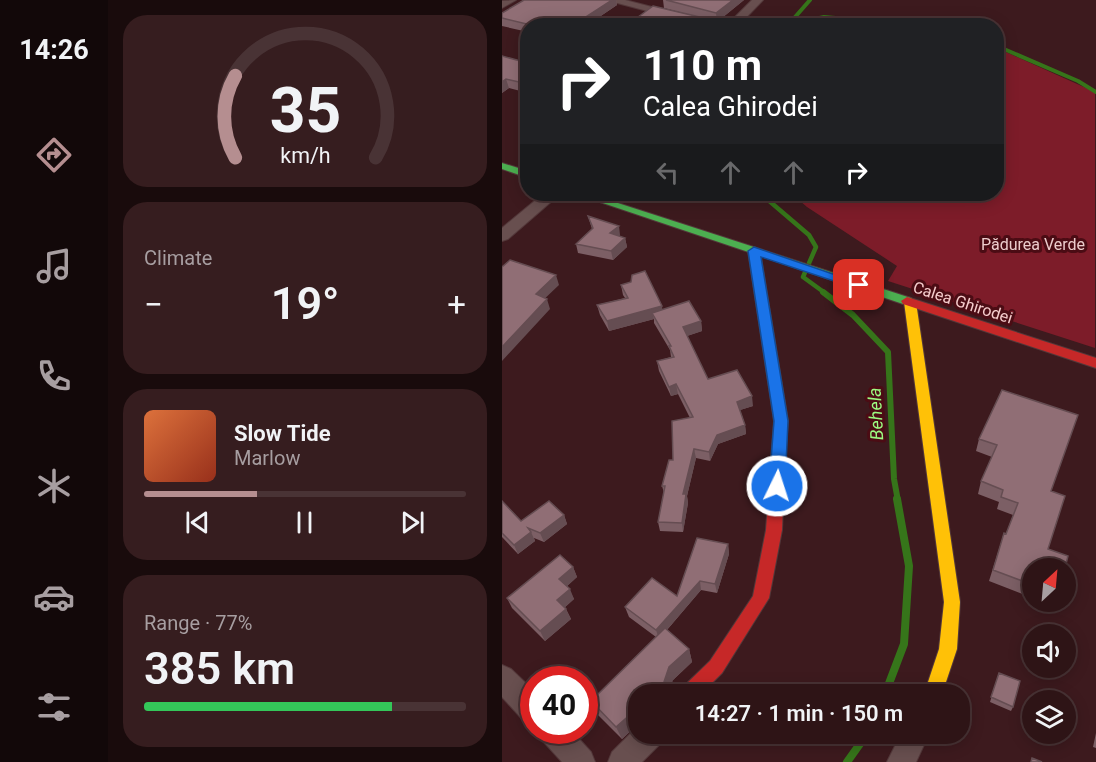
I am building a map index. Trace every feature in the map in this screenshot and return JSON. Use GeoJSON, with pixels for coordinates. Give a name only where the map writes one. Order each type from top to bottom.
{"type":"FeatureCollection","features":[{"type":"Feature","properties":{"kind":"street"},"geometry":{"type":"LineString","coordinates":[[502,5],[511,0]]}},
{"type":"Feature","properties":{"kind":"street"},"geometry":{"type":"LineString","coordinates":[[611,0],[686,18]]}},
{"type":"Feature","properties":{"kind":"street"},"geometry":{"type":"LineString","coordinates":[[740,18],[758,0]]}},
{"type":"Feature","properties":{"kind":"street"},"geometry":{"type":"LineString","coordinates":[[502,166],[520,172]]}},
{"type":"Feature","properties":{"kind":"street"},"geometry":{"type":"LineString","coordinates":[[502,236],[544,201]]}},
{"type":"Feature","properties":{"kind":"street","name":"Calea Ghirodei"},"geometry":{"type":"LineString","coordinates":[[602,201],[1096,363]]}},
{"type":"Feature","properties":{"kind":"street"},"geometry":{"type":"LineString","coordinates":[[698,684],[715,667],[761,598],[774,530],[781,421],[754,251]]}},
{"type":"Feature","properties":{"kind":"street"},"geometry":{"type":"LineString","coordinates":[[910,302],[952,602],[952,636],[944,671],[938,684]]}},
{"type":"Feature","properties":{"kind":"street"},"geometry":{"type":"LineString","coordinates":[[502,678],[520,697]]}},
{"type":"Feature","properties":{"kind":"street"},"geometry":{"type":"LineString","coordinates":[[565,744],[581,762]]}},
{"type":"Feature","properties":{"kind":"street"},"geometry":{"type":"LineString","coordinates":[[622,762],[640,744]]}},
{"type":"Feature","properties":{"kind":"street"},"geometry":{"type":"LineString","coordinates":[[901,762],[910,744]]}},
{"type":"Feature","properties":{"kind":"green space","name":"Pădurea Verde"},"geometry":{"type":"Polygon","coordinates":[[[1004,51],[1095,92],[1095,348],[888,281],[897,266],[800,201],[1004,201],[1004,51]]]}},
{"type":"Feature","properties":{"kind":"building"},"geometry":{"type":"Polygon","coordinates":[[[524,0],[612,0],[584,18],[520,18],[520,22],[502,18],[502,13],[524,0]]]}},
{"type":"Feature","properties":{"kind":"building"},"geometry":{"type":"Polygon","coordinates":[[[666,0],[733,0],[716,13],[666,0]]]}},
{"type":"Feature","properties":{"kind":"building"},"geometry":{"type":"Polygon","coordinates":[[[653,6],[704,18],[637,18],[653,6]]]}},
{"type":"Feature","properties":{"kind":"building"},"geometry":{"type":"Polygon","coordinates":[[[502,56],[520,61],[520,82],[506,79],[502,82],[502,56]]]}},
{"type":"Feature","properties":{"kind":"building"},"geometry":{"type":"Polygon","coordinates":[[[588,216],[619,226],[610,233],[625,238],[611,251],[576,244],[593,228],[588,216]]]}},
{"type":"Feature","properties":{"kind":"building"},"geometry":{"type":"Polygon","coordinates":[[[510,260],[556,275],[536,294],[547,299],[502,347],[502,267],[510,260]]]}},
{"type":"Feature","properties":{"kind":"building"},"geometry":{"type":"Polygon","coordinates":[[[645,271],[662,306],[607,321],[597,305],[628,298],[621,285],[631,282],[632,275],[645,271]]]}},
{"type":"Feature","properties":{"kind":"building"},"geometry":{"type":"Polygon","coordinates":[[[689,301],[701,321],[683,327],[708,379],[737,370],[752,396],[737,402],[745,425],[717,435],[709,452],[694,449],[683,494],[686,494],[682,523],[658,522],[665,486],[662,486],[669,460],[673,460],[672,421],[693,417],[676,384],[669,387],[657,361],[674,357],[669,346],[671,346],[652,313],[689,301]]]}},
{"type":"Feature","properties":{"kind":"building"},"geometry":{"type":"Polygon","coordinates":[[[1002,390],[1078,415],[1051,491],[1065,496],[1048,549],[1068,556],[1068,558],[1022,558],[1022,581],[993,570],[1004,533],[1006,534],[1018,503],[1001,497],[1003,490],[981,481],[997,445],[979,439],[1002,390]]]}},
{"type":"Feature","properties":{"kind":"building"},"geometry":{"type":"Polygon","coordinates":[[[502,501],[521,521],[549,501],[564,515],[540,533],[528,528],[531,532],[514,545],[502,533],[502,501]]]}},
{"type":"Feature","properties":{"kind":"building"},"geometry":{"type":"Polygon","coordinates":[[[697,538],[728,544],[715,584],[700,581],[656,630],[625,607],[652,578],[677,596],[697,538]]]}},
{"type":"Feature","properties":{"kind":"building"},"geometry":{"type":"Polygon","coordinates":[[[560,555],[573,567],[559,579],[570,589],[557,600],[566,609],[540,631],[507,598],[560,555]]]}},
{"type":"Feature","properties":{"kind":"building"},"geometry":{"type":"Polygon","coordinates":[[[665,628],[689,649],[669,667],[664,682],[670,684],[628,684],[628,716],[616,727],[598,708],[598,694],[665,628]]]}},
{"type":"Feature","properties":{"kind":"building"},"geometry":{"type":"Polygon","coordinates":[[[999,673],[1020,681],[1013,707],[991,697],[999,673]]]}},
{"type":"Feature","properties":{"kind":"waterway","name":"Behela"},"geometry":{"type":"LineString","coordinates":[[794,18],[810,0]]}},
{"type":"Feature","properties":{"kind":"waterway"},"geometry":{"type":"LineString","coordinates":[[820,18],[835,18]]}},
{"type":"Feature","properties":{"kind":"waterway"},"geometry":{"type":"LineString","coordinates":[[1004,49],[1078,81],[1096,92]]}},
{"type":"Feature","properties":{"kind":"waterway","name":"Behela"},"geometry":{"type":"LineString","coordinates":[[769,201],[809,235],[816,247],[803,277],[825,293]]}},
{"type":"Feature","properties":{"kind":"waterway","name":"Behela"},"geometry":{"type":"LineString","coordinates":[[823,292],[853,315],[888,352],[894,479],[898,501]]}},
{"type":"Feature","properties":{"kind":"waterway","name":"Behela"},"geometry":{"type":"LineString","coordinates":[[889,684],[904,644],[909,566],[897,499]]}},
{"type":"Feature","properties":{"kind":"waterway","name":"Behela"},"geometry":{"type":"LineString","coordinates":[[847,762],[860,744]]}},
{"type":"Feature","properties":{"kind":"traffic: fast"},"geometry":{"type":"LineString","coordinates":[[502,166],[520,172]]}},
{"type":"Feature","properties":{"kind":"traffic: fast"},"geometry":{"type":"LineString","coordinates":[[602,201],[907,301]]}},
{"type":"Feature","properties":{"kind":"traffic: slow"},"geometry":{"type":"LineString","coordinates":[[754,251],[781,421],[778,460]]}},
{"type":"Feature","properties":{"kind":"traffic: slow"},"geometry":{"type":"LineString","coordinates":[[910,302],[952,602],[948,649],[936,684]]}},
{"type":"Feature","properties":{"kind":"traffic: jam"},"geometry":{"type":"LineString","coordinates":[[907,301],[1096,363]]}},
{"type":"Feature","properties":{"kind":"traffic: jam"},"geometry":{"type":"LineString","coordinates":[[698,684],[716,667],[761,598],[774,530],[778,460]]}},
{"type":"Feature","properties":{"kind":"route"},"geometry":{"type":"LineString","coordinates":[[777,486],[781,421],[754,251],[859,285]]}}]}
